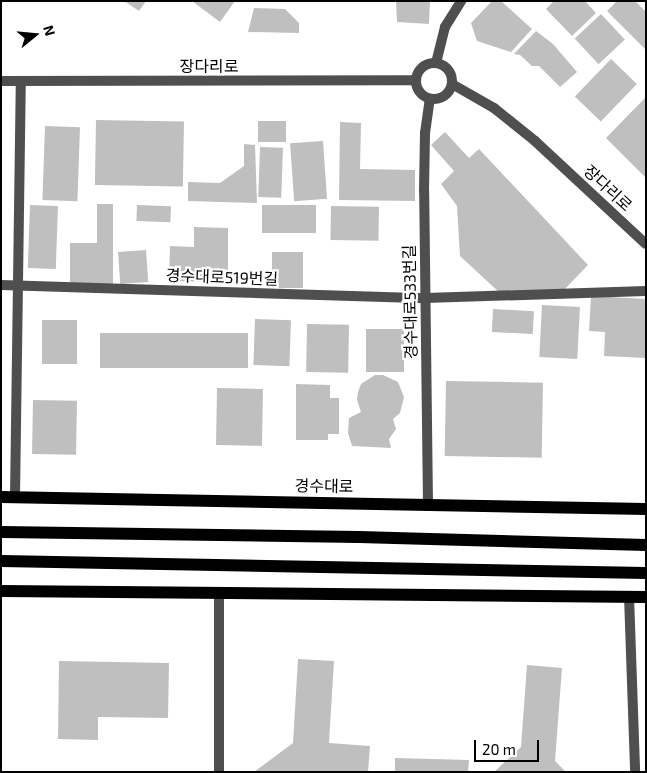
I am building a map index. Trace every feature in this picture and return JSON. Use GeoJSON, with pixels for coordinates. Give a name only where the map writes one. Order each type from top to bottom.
{"type":"FeatureCollection","features":[{"type":"Feature","properties":{"kind":"main road","name":"경수대로"},"geometry":{"type":"LineString","coordinates":[[1,497],[646,509]]}},
{"type":"Feature","properties":{"kind":"main road"},"geometry":{"type":"LineString","coordinates":[[1,532],[360,537],[646,545]]}},
{"type":"Feature","properties":{"kind":"main road"},"geometry":{"type":"LineString","coordinates":[[1,561],[646,573]]}},
{"type":"Feature","properties":{"kind":"main road"},"geometry":{"type":"LineString","coordinates":[[1,591],[646,596]]}},
{"type":"Feature","properties":{"kind":"street"},"geometry":{"type":"LineString","coordinates":[[436,62],[445,27],[461,1]]}},
{"type":"Feature","properties":{"kind":"street"},"geometry":{"type":"LineString","coordinates":[[436,62],[447,67],[452,78],[452,84],[447,94],[442,98],[430,99],[420,92],[416,80],[420,69],[436,62]]}},
{"type":"Feature","properties":{"kind":"street","name":"장다리로"},"geometry":{"type":"LineString","coordinates":[[1,81],[416,80]]}},
{"type":"Feature","properties":{"kind":"street"},"geometry":{"type":"LineString","coordinates":[[15,497],[21,81]]}},
{"type":"Feature","properties":{"kind":"street","name":"장다리로"},"geometry":{"type":"LineString","coordinates":[[452,84],[494,108],[535,141],[646,244]]}},
{"type":"Feature","properties":{"kind":"street","name":"경수대로533번길"},"geometry":{"type":"LineString","coordinates":[[428,504],[425,133],[430,99]]}},
{"type":"Feature","properties":{"kind":"street","name":"경수대로519번길"},"geometry":{"type":"LineString","coordinates":[[1,285],[425,298]]}},
{"type":"Feature","properties":{"kind":"street"},"geometry":{"type":"LineString","coordinates":[[425,298],[646,291]]}},
{"type":"Feature","properties":{"kind":"street"},"geometry":{"type":"LineString","coordinates":[[219,593],[219,772]]}},
{"type":"Feature","properties":{"kind":"street"},"geometry":{"type":"LineString","coordinates":[[629,596],[635,772]]}},
{"type":"Feature","properties":{"kind":"building"},"geometry":{"type":"Polygon","coordinates":[[[124,1],[146,1],[139,11],[124,1]]]}},
{"type":"Feature","properties":{"kind":"building"},"geometry":{"type":"Polygon","coordinates":[[[192,1],[235,1],[220,22],[192,1]]]}},
{"type":"Feature","properties":{"kind":"building"},"geometry":{"type":"Polygon","coordinates":[[[396,1],[430,1],[429,24],[397,22],[396,1]]]}},
{"type":"Feature","properties":{"kind":"building"},"geometry":{"type":"Polygon","coordinates":[[[492,1],[501,1],[532,29],[511,52],[477,41],[471,23],[492,1]]]}},
{"type":"Feature","properties":{"kind":"building"},"geometry":{"type":"Polygon","coordinates":[[[554,1],[585,1],[596,13],[572,36],[546,9],[554,1]]]}},
{"type":"Feature","properties":{"kind":"building"},"geometry":{"type":"Polygon","coordinates":[[[617,1],[635,1],[646,12],[646,50],[607,11],[617,1]]]}},
{"type":"Feature","properties":{"kind":"building"},"geometry":{"type":"Polygon","coordinates":[[[254,8],[285,9],[299,23],[299,33],[248,32],[254,8]]]}},
{"type":"Feature","properties":{"kind":"building"},"geometry":{"type":"Polygon","coordinates":[[[601,14],[625,40],[599,64],[575,39],[601,14]]]}},
{"type":"Feature","properties":{"kind":"building"},"geometry":{"type":"Polygon","coordinates":[[[536,31],[553,44],[577,72],[560,87],[539,66],[532,66],[520,55],[514,54],[536,31]]]}},
{"type":"Feature","properties":{"kind":"building"},"geometry":{"type":"Polygon","coordinates":[[[611,59],[637,84],[601,121],[575,96],[611,59]]]}},
{"type":"Feature","properties":{"kind":"building"},"geometry":{"type":"Polygon","coordinates":[[[646,97],[646,178],[606,138],[646,97]]]}},
{"type":"Feature","properties":{"kind":"building"},"geometry":{"type":"Polygon","coordinates":[[[96,120],[184,122],[183,187],[95,185],[96,120]]]}},
{"type":"Feature","properties":{"kind":"building"},"geometry":{"type":"Polygon","coordinates":[[[258,121],[286,121],[286,142],[258,142],[258,121]]]}},
{"type":"Feature","properties":{"kind":"building"},"geometry":{"type":"Polygon","coordinates":[[[340,122],[361,123],[360,169],[415,170],[415,201],[339,200],[340,122]]]}},
{"type":"Feature","properties":{"kind":"building"},"geometry":{"type":"Polygon","coordinates":[[[45,126],[80,127],[77,201],[42,200],[45,126]]]}},
{"type":"Feature","properties":{"kind":"building"},"geometry":{"type":"Polygon","coordinates":[[[445,132],[469,158],[479,149],[588,265],[561,293],[501,294],[460,256],[457,206],[441,184],[454,171],[431,145],[445,132]]]}},
{"type":"Feature","properties":{"kind":"building"},"geometry":{"type":"Polygon","coordinates":[[[323,141],[327,199],[294,201],[290,143],[323,141]]]}},
{"type":"Feature","properties":{"kind":"building"},"geometry":{"type":"Polygon","coordinates":[[[244,144],[255,145],[257,203],[188,201],[188,182],[220,183],[244,166],[244,144]]]}},
{"type":"Feature","properties":{"kind":"building"},"geometry":{"type":"Polygon","coordinates":[[[260,147],[283,148],[281,198],[258,197],[260,147]]]}},
{"type":"Feature","properties":{"kind":"building"},"geometry":{"type":"Polygon","coordinates":[[[97,204],[113,204],[113,284],[70,284],[70,243],[97,243],[97,204]]]}},
{"type":"Feature","properties":{"kind":"building"},"geometry":{"type":"Polygon","coordinates":[[[30,205],[58,206],[56,269],[28,268],[30,205]]]}},
{"type":"Feature","properties":{"kind":"building"},"geometry":{"type":"Polygon","coordinates":[[[137,205],[171,206],[170,222],[136,221],[137,205]]]}},
{"type":"Feature","properties":{"kind":"building"},"geometry":{"type":"Polygon","coordinates":[[[262,205],[316,205],[316,233],[262,233],[262,205]]]}},
{"type":"Feature","properties":{"kind":"building"},"geometry":{"type":"Polygon","coordinates":[[[331,206],[379,207],[378,241],[330,240],[331,206]]]}},
{"type":"Feature","properties":{"kind":"building"},"geometry":{"type":"Polygon","coordinates":[[[194,227],[228,228],[228,282],[169,281],[170,246],[194,247],[194,227]]]}},
{"type":"Feature","properties":{"kind":"building"},"geometry":{"type":"Polygon","coordinates":[[[146,250],[148,282],[120,284],[118,252],[146,250]]]}},
{"type":"Feature","properties":{"kind":"building"},"geometry":{"type":"Polygon","coordinates":[[[272,252],[303,252],[303,288],[272,288],[272,252]]]}},
{"type":"Feature","properties":{"kind":"building"},"geometry":{"type":"Polygon","coordinates":[[[591,296],[646,299],[646,358],[604,356],[605,332],[589,331],[591,296]]]}},
{"type":"Feature","properties":{"kind":"building"},"geometry":{"type":"Polygon","coordinates":[[[542,305],[580,307],[577,359],[539,357],[542,305]]]}},
{"type":"Feature","properties":{"kind":"building"},"geometry":{"type":"Polygon","coordinates":[[[493,309],[534,311],[533,334],[492,332],[493,309]]]}},
{"type":"Feature","properties":{"kind":"building"},"geometry":{"type":"Polygon","coordinates":[[[255,319],[291,320],[289,366],[253,365],[255,319]]]}},
{"type":"Feature","properties":{"kind":"building"},"geometry":{"type":"Polygon","coordinates":[[[42,320],[77,320],[77,364],[42,364],[42,320]]]}},
{"type":"Feature","properties":{"kind":"building"},"geometry":{"type":"Polygon","coordinates":[[[307,324],[349,325],[348,373],[306,372],[307,324]]]}},
{"type":"Feature","properties":{"kind":"building"},"geometry":{"type":"Polygon","coordinates":[[[366,329],[404,329],[404,372],[366,372],[366,329]]]}},
{"type":"Feature","properties":{"kind":"building"},"geometry":{"type":"Polygon","coordinates":[[[100,333],[248,333],[248,368],[100,368],[100,333]]]}},
{"type":"Feature","properties":{"kind":"building"},"geometry":{"type":"Polygon","coordinates":[[[375,375],[383,375],[398,382],[404,397],[400,413],[393,419],[396,429],[389,439],[391,448],[352,446],[348,433],[349,418],[361,412],[357,400],[361,384],[375,375]]]}},
{"type":"Feature","properties":{"kind":"building"},"geometry":{"type":"Polygon","coordinates":[[[446,381],[543,383],[542,458],[445,456],[446,381]]]}},
{"type":"Feature","properties":{"kind":"building"},"geometry":{"type":"Polygon","coordinates":[[[296,384],[330,385],[330,398],[339,398],[339,434],[328,434],[328,440],[296,440],[296,384]]]}},
{"type":"Feature","properties":{"kind":"building"},"geometry":{"type":"Polygon","coordinates":[[[217,388],[263,389],[262,446],[216,445],[217,388]]]}},
{"type":"Feature","properties":{"kind":"building"},"geometry":{"type":"Polygon","coordinates":[[[33,400],[77,401],[76,455],[32,454],[33,400]]]}},
{"type":"Feature","properties":{"kind":"building"},"geometry":{"type":"Polygon","coordinates":[[[298,659],[334,661],[329,743],[370,746],[368,772],[254,772],[293,743],[298,659]]]}},
{"type":"Feature","properties":{"kind":"building"},"geometry":{"type":"Polygon","coordinates":[[[59,661],[169,663],[168,718],[98,717],[98,740],[58,739],[59,661]]]}},
{"type":"Feature","properties":{"kind":"building"},"geometry":{"type":"Polygon","coordinates":[[[527,665],[562,668],[555,761],[566,772],[494,772],[521,747],[527,665]]]}},
{"type":"Feature","properties":{"kind":"building"},"geometry":{"type":"Polygon","coordinates":[[[395,758],[469,760],[468,772],[395,772],[395,758]]]}}]}
